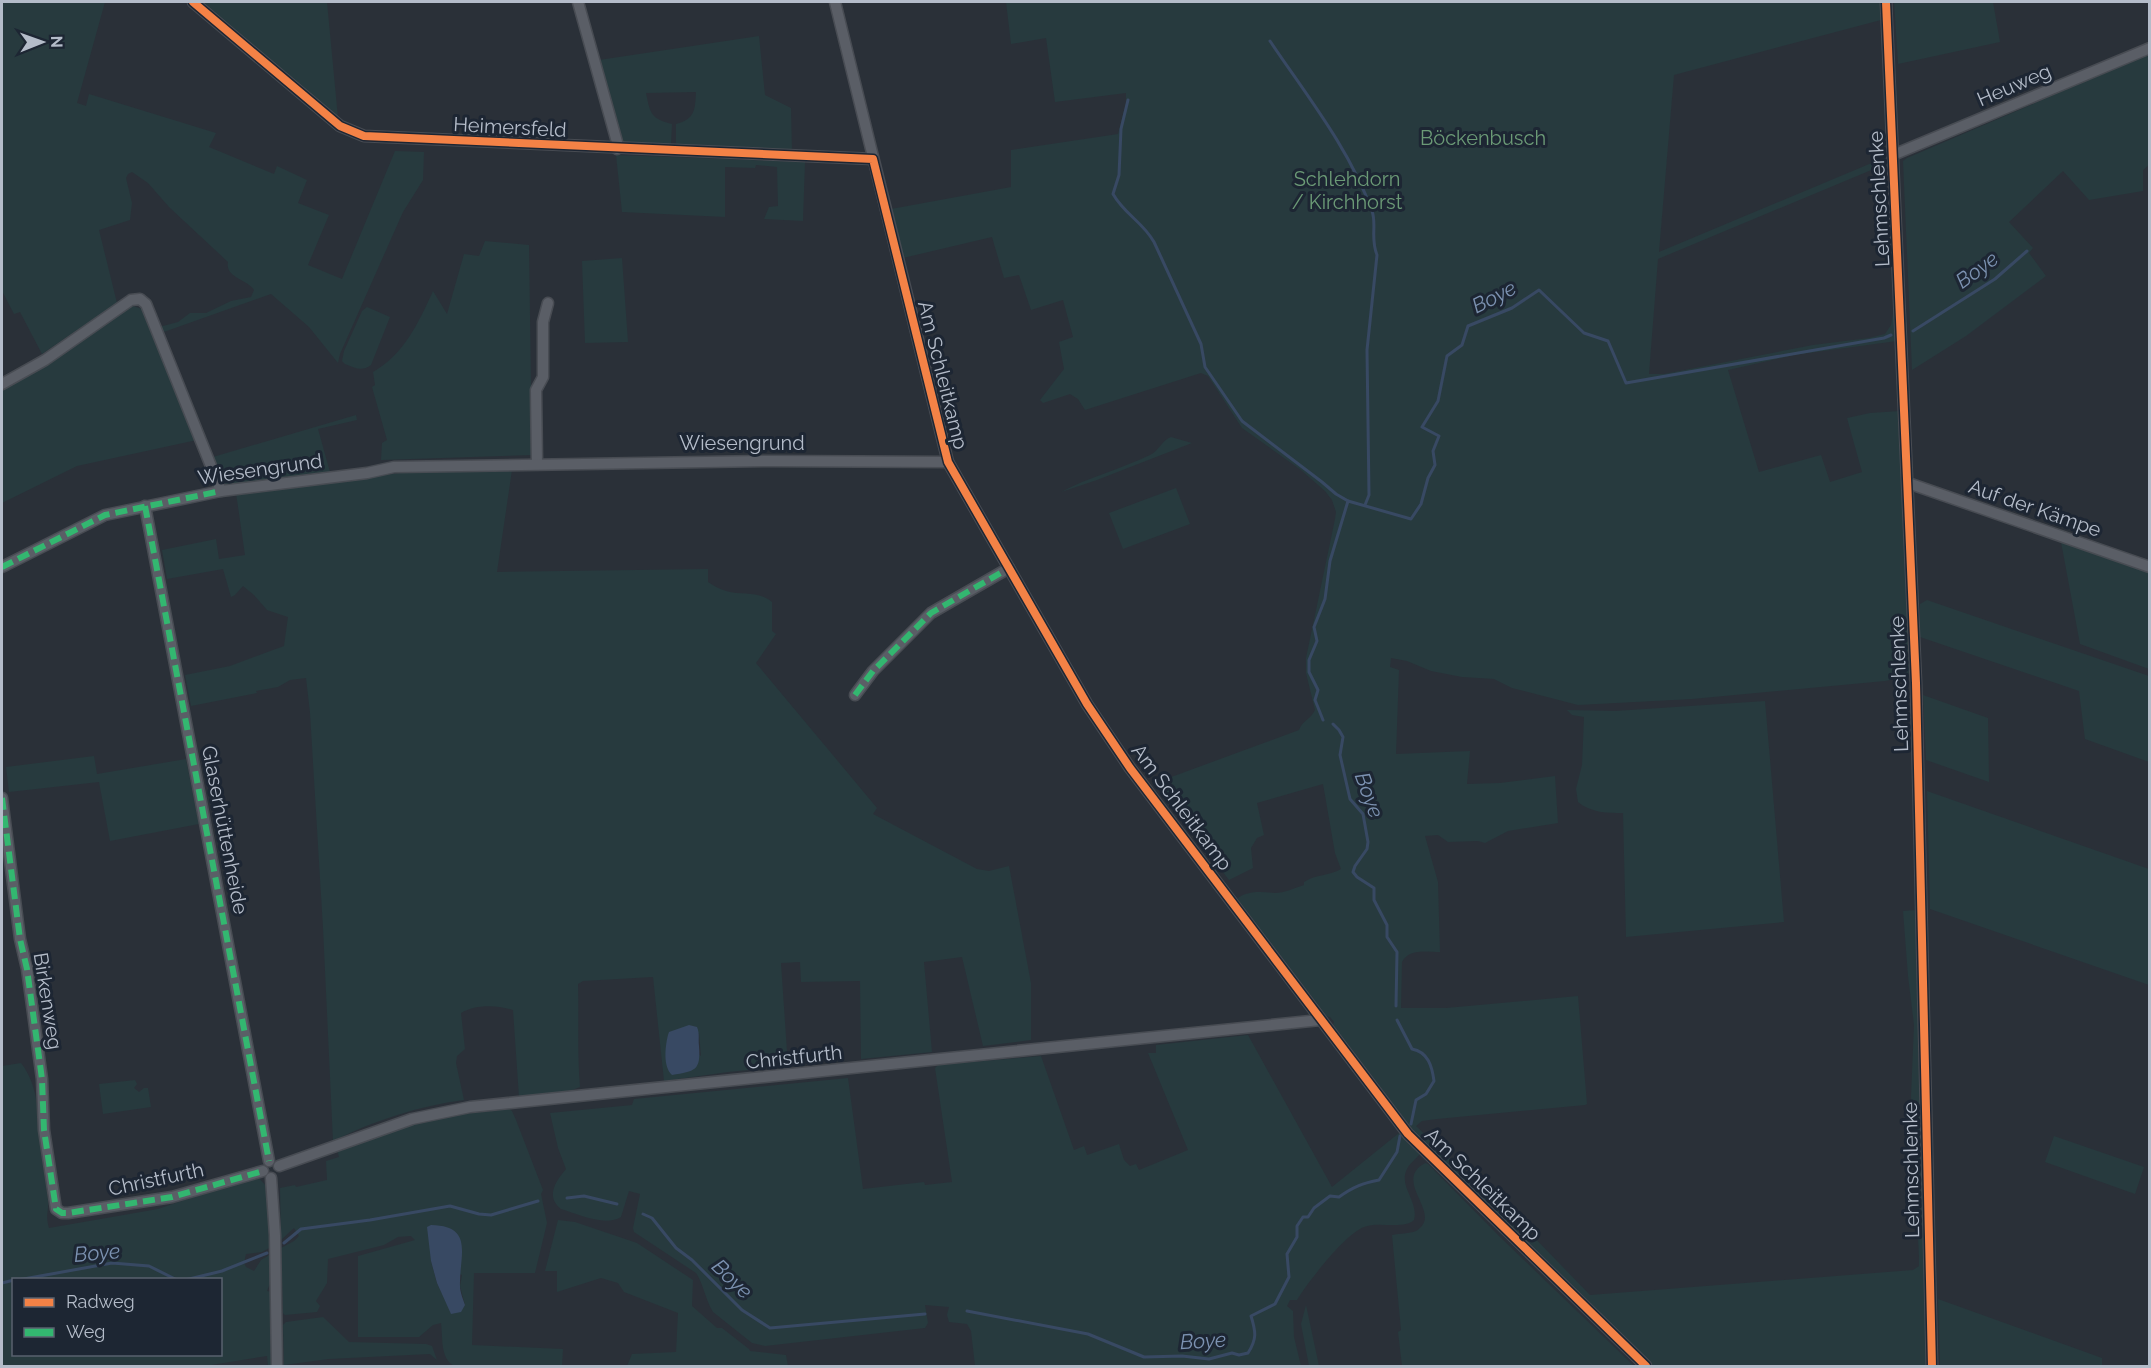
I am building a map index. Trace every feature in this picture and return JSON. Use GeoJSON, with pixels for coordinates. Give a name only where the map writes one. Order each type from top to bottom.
{"type":"FeatureCollection","features":[{"type":"Feature","properties":{"kind":"street","name":"Heimersfeld"},"geometry":{"type":"LineString","coordinates":[[193,2],[339,126],[354,134],[373,138],[873,159]]}},
{"type":"Feature","properties":{"kind":"street"},"geometry":{"type":"LineString","coordinates":[[578,2],[615,133],[617,149]]}},
{"type":"Feature","properties":{"kind":"street","name":"Am Schleitkamp"},"geometry":{"type":"LineString","coordinates":[[835,2],[948,462],[1087,704],[1130,768],[1408,1134],[1646,1366]]}},
{"type":"Feature","properties":{"kind":"street","name":"Lehmschlenke"},"geometry":{"type":"LineString","coordinates":[[1886,2],[1917,683],[1932,1366]]}},
{"type":"Feature","properties":{"kind":"street","name":"Heuweg"},"geometry":{"type":"LineString","coordinates":[[1893,155],[2150,48]]}},
{"type":"Feature","properties":{"kind":"street"},"geometry":{"type":"LineString","coordinates":[[2,384],[45,360],[131,300],[140,299],[146,304],[221,491]]}},
{"type":"Feature","properties":{"kind":"street"},"geometry":{"type":"LineString","coordinates":[[537,464],[536,390],[543,377],[543,322],[548,303]]}},
{"type":"Feature","properties":{"kind":"street","name":"Wiesengrund"},"geometry":{"type":"LineString","coordinates":[[2,567],[105,515],[221,491],[367,473],[394,467],[766,460],[948,462]]}},
{"type":"Feature","properties":{"kind":"street","name":"Auf der Kämpe"},"geometry":{"type":"LineString","coordinates":[[1908,483],[2150,567]]}},
{"type":"Feature","properties":{"kind":"street","name":"Glaserhüttenheide"},"geometry":{"type":"LineString","coordinates":[[145,506],[274,1163]]}},
{"type":"Feature","properties":{"kind":"street"},"geometry":{"type":"LineString","coordinates":[[855,695],[873,671],[931,613],[1010,568]]}},
{"type":"Feature","properties":{"kind":"street","name":"Birkenweg"},"geometry":{"type":"LineString","coordinates":[[2,798],[20,939],[29,980],[42,1079],[44,1130],[56,1209]]}},
{"type":"Feature","properties":{"kind":"street","name":"Christfurth"},"geometry":{"type":"LineString","coordinates":[[274,1163],[412,1119],[470,1107],[1320,1020]]}},
{"type":"Feature","properties":{"kind":"street"},"geometry":{"type":"LineString","coordinates":[[274,1163],[263,1166],[267,1174],[275,1235],[277,1366]]}},
{"type":"Feature","properties":{"kind":"street","name":"Christfurth"},"geometry":{"type":"LineString","coordinates":[[56,1209],[68,1214],[172,1197],[267,1174]]}},
{"type":"Feature","properties":{"kind":"green space"},"geometry":{"type":"Polygon","coordinates":[[[2,2],[105,2],[77,103],[86,106],[89,94],[216,133],[209,147],[274,174],[277,166],[307,180],[298,203],[329,215],[308,265],[342,279],[395,151],[424,152],[423,180],[403,212],[338,363],[309,327],[271,294],[161,333],[158,325],[178,322],[190,313],[206,313],[231,301],[251,297],[254,290],[233,275],[228,262],[169,207],[148,183],[132,172],[126,178],[132,203],[130,220],[99,230],[117,303],[42,354],[20,312],[14,314],[2,291],[2,2]]]}},
{"type":"Feature","properties":{"kind":"green space"},"geometry":{"type":"Polygon","coordinates":[[[200,2],[327,2],[338,118],[200,2]]]}},
{"type":"Feature","properties":{"kind":"green space"},"geometry":{"type":"Polygon","coordinates":[[[1006,2],[1880,2],[1881,20],[1674,75],[1659,252],[1886,157],[1887,167],[1881,166],[1658,259],[1649,374],[1664,374],[1813,345],[1885,334],[1891,325],[1894,307],[1897,341],[1794,355],[1728,370],[1759,472],[1821,455],[1830,482],[1862,472],[1847,418],[1870,413],[1900,411],[1908,676],[1885,681],[1692,699],[1578,705],[1512,688],[1494,679],[1462,677],[1431,671],[1407,661],[1391,658],[1390,667],[1399,670],[1396,754],[1470,751],[1467,784],[1500,783],[1555,776],[1558,823],[1508,831],[1485,843],[1478,841],[1448,842],[1438,835],[1425,836],[1438,882],[1440,952],[1414,953],[1402,962],[1401,1008],[1446,1008],[1578,996],[1587,1104],[1437,1119],[1422,1121],[1416,1126],[1512,1218],[1526,1226],[1528,1231],[1590,1295],[1913,1270],[1919,1266],[1911,1097],[1914,1025],[1903,911],[1916,910],[1929,1366],[1653,1366],[1423,1143],[1335,1029],[1334,1022],[1330,1017],[1324,1016],[1237,899],[1250,893],[1286,891],[1304,885],[1304,882],[1309,879],[1341,869],[1335,853],[1323,784],[1257,803],[1264,835],[1257,838],[1251,848],[1253,868],[1229,880],[1155,783],[1299,730],[1313,713],[1315,710],[1306,673],[1306,658],[1336,512],[1332,500],[1325,491],[1301,470],[1242,428],[1208,376],[1201,373],[1085,410],[1078,399],[1070,394],[1043,403],[1040,400],[1064,369],[1059,342],[1073,337],[1063,300],[1031,310],[1019,275],[1004,278],[992,237],[903,258],[891,209],[1011,187],[1011,150],[1118,134],[1126,103],[1126,93],[1055,102],[1046,38],[1011,44],[1006,2]]]}},
{"type":"Feature","properties":{"kind":"green space"},"geometry":{"type":"Polygon","coordinates":[[[1894,2],[1993,2],[2000,42],[1898,64],[1894,2]]]}},
{"type":"Feature","properties":{"kind":"green space"},"geometry":{"type":"Polygon","coordinates":[[[759,36],[765,95],[791,108],[792,152],[679,146],[676,143],[676,124],[693,113],[696,92],[646,93],[653,114],[660,120],[672,124],[671,144],[666,146],[623,143],[599,60],[759,36]]]}},
{"type":"Feature","properties":{"kind":"green space"},"geometry":{"type":"Polygon","coordinates":[[[2149,54],[2149,165],[2143,170],[2143,191],[2089,200],[2063,171],[2009,222],[2033,248],[2029,253],[2046,276],[1966,336],[1912,370],[1903,161],[2149,54]]]}},
{"type":"Feature","properties":{"kind":"green space"},"geometry":{"type":"Polygon","coordinates":[[[616,155],[805,162],[803,221],[764,219],[769,207],[778,206],[777,167],[756,165],[755,168],[725,167],[725,217],[622,212],[616,155]]]}},
{"type":"Feature","properties":{"kind":"green space"},"geometry":{"type":"Polygon","coordinates":[[[485,241],[529,245],[532,455],[381,460],[382,443],[387,440],[372,387],[375,385],[373,372],[384,365],[402,347],[416,326],[433,291],[447,314],[464,254],[479,256],[485,241]]]}},
{"type":"Feature","properties":{"kind":"green space"},"geometry":{"type":"Polygon","coordinates":[[[622,258],[628,342],[585,343],[582,261],[622,258]]]}},
{"type":"Feature","properties":{"kind":"green space"},"geometry":{"type":"Polygon","coordinates":[[[130,305],[145,310],[197,440],[77,466],[2,503],[2,388],[130,305]]]}},
{"type":"Feature","properties":{"kind":"green space"},"geometry":{"type":"Polygon","coordinates":[[[367,307],[390,317],[371,365],[358,369],[342,361],[344,351],[362,311],[367,307]]]}},
{"type":"Feature","properties":{"kind":"green space"},"geometry":{"type":"Polygon","coordinates":[[[356,415],[357,420],[318,429],[330,472],[228,486],[222,483],[213,457],[356,415]]]}},
{"type":"Feature","properties":{"kind":"green space"},"geometry":{"type":"Polygon","coordinates":[[[1171,437],[1192,443],[1061,492],[1150,455],[1171,437]]]}},
{"type":"Feature","properties":{"kind":"green space"},"geometry":{"type":"Polygon","coordinates":[[[512,470],[497,572],[708,569],[708,582],[717,587],[732,592],[761,596],[772,602],[772,631],[776,634],[756,663],[877,808],[873,814],[977,869],[989,871],[1009,866],[1031,983],[1031,1040],[983,1046],[962,957],[924,962],[932,1052],[861,1059],[860,981],[801,982],[800,962],[781,963],[788,1066],[664,1081],[653,977],[583,981],[578,984],[580,1087],[565,1093],[519,1097],[513,1010],[493,1006],[473,1008],[461,1013],[465,1049],[457,1056],[456,1063],[464,1100],[397,1115],[333,1141],[323,928],[306,678],[290,680],[278,687],[256,691],[257,693],[191,706],[185,675],[230,666],[284,646],[288,617],[267,610],[243,586],[231,597],[223,569],[167,579],[162,550],[216,539],[219,559],[245,555],[236,493],[401,473],[512,470]],[[669,1032],[701,1056],[699,1033],[669,1032]]]}},
{"type":"Feature","properties":{"kind":"green space"},"geometry":{"type":"Polygon","coordinates":[[[1176,488],[1190,524],[1123,549],[1109,513],[1176,488]]]}},
{"type":"Feature","properties":{"kind":"green space"},"geometry":{"type":"Polygon","coordinates":[[[2061,542],[2149,571],[2149,669],[2080,644],[2061,542]]]}},
{"type":"Feature","properties":{"kind":"green space"},"geometry":{"type":"Polygon","coordinates":[[[1927,600],[2149,676],[2149,762],[2085,739],[2079,691],[1920,637],[1920,604],[1927,600]]]}},
{"type":"Feature","properties":{"kind":"green space"},"geometry":{"type":"Polygon","coordinates":[[[1923,695],[1988,718],[1989,782],[1926,760],[1923,695]]]}},
{"type":"Feature","properties":{"kind":"green space"},"geometry":{"type":"Polygon","coordinates":[[[1765,701],[1784,922],[1626,937],[1623,813],[1594,810],[1578,802],[1576,789],[1582,765],[1584,717],[1572,715],[1567,710],[1615,711],[1765,701]]]}},
{"type":"Feature","properties":{"kind":"green space"},"geometry":{"type":"Polygon","coordinates":[[[94,756],[97,774],[186,759],[199,824],[110,841],[99,782],[9,792],[6,767],[94,756]]]}},
{"type":"Feature","properties":{"kind":"green space"},"geometry":{"type":"Polygon","coordinates":[[[1927,791],[2149,869],[2149,985],[1930,909],[1927,791]]]}},
{"type":"Feature","properties":{"kind":"green space"},"geometry":{"type":"Polygon","coordinates":[[[1248,1035],[1332,1187],[1399,1133],[1420,1154],[1408,1167],[1405,1175],[1405,1182],[1414,1207],[1414,1220],[1404,1224],[1370,1225],[1356,1231],[1328,1259],[1297,1300],[1290,1300],[1287,1306],[1293,1311],[1294,1337],[1301,1366],[975,1366],[971,1331],[967,1324],[949,1322],[947,1315],[949,1307],[925,1305],[928,1323],[925,1328],[765,1346],[752,1343],[713,1312],[696,1273],[634,1232],[640,1194],[629,1191],[621,1217],[607,1221],[591,1219],[561,1209],[554,1199],[556,1184],[566,1169],[558,1148],[550,1113],[632,1105],[634,1099],[848,1078],[863,1189],[924,1182],[925,1185],[952,1182],[935,1068],[938,1065],[1041,1056],[1074,1150],[1084,1146],[1087,1155],[1119,1144],[1124,1160],[1130,1166],[1136,1164],[1139,1170],[1188,1150],[1148,1053],[1156,1053],[1156,1045],[1248,1035]]]}},
{"type":"Feature","properties":{"kind":"green space"},"geometry":{"type":"Polygon","coordinates":[[[21,1063],[32,1082],[37,1104],[49,1228],[158,1209],[246,1179],[259,1178],[266,1186],[271,1247],[262,1252],[246,1254],[244,1263],[246,1267],[254,1271],[261,1260],[271,1254],[271,1281],[267,1291],[271,1292],[273,1362],[271,1365],[268,1365],[267,1356],[205,1366],[2,1366],[2,1066],[21,1063]]]}},
{"type":"Feature","properties":{"kind":"green space"},"geometry":{"type":"Polygon","coordinates":[[[135,1080],[137,1084],[134,1088],[139,1092],[148,1088],[151,1107],[103,1114],[99,1084],[135,1080]]]}},
{"type":"Feature","properties":{"kind":"green space"},"geometry":{"type":"Polygon","coordinates":[[[509,1109],[512,1111],[543,1190],[541,1194],[547,1223],[535,1273],[474,1273],[472,1345],[563,1349],[562,1366],[454,1366],[444,1353],[441,1323],[433,1325],[419,1337],[358,1337],[358,1256],[415,1240],[411,1236],[398,1237],[384,1245],[328,1259],[327,1283],[316,1301],[320,1306],[317,1312],[285,1315],[283,1313],[281,1248],[299,1236],[294,1228],[281,1240],[280,1188],[327,1180],[326,1161],[339,1157],[337,1149],[436,1117],[509,1109]],[[431,1261],[437,1283],[449,1308],[465,1305],[460,1286],[462,1275],[431,1261]]]}},
{"type":"Feature","properties":{"kind":"green space"},"geometry":{"type":"Polygon","coordinates":[[[2054,1136],[2144,1167],[2135,1194],[2045,1162],[2054,1136]]]}},
{"type":"Feature","properties":{"kind":"green space"},"geometry":{"type":"Polygon","coordinates":[[[1425,1163],[1634,1366],[1402,1366],[1392,1235],[1416,1231],[1423,1224],[1425,1216],[1423,1207],[1413,1179],[1416,1171],[1425,1163]]]}},
{"type":"Feature","properties":{"kind":"green space"},"geometry":{"type":"Polygon","coordinates":[[[558,1220],[575,1222],[637,1243],[693,1280],[692,1306],[717,1328],[722,1328],[750,1351],[786,1355],[788,1366],[627,1366],[632,1354],[676,1352],[678,1313],[624,1292],[618,1283],[601,1278],[557,1292],[557,1271],[545,1271],[558,1220]]]}},
{"type":"Feature","properties":{"kind":"green space"},"geometry":{"type":"Polygon","coordinates":[[[1938,1299],[2102,1358],[2102,1366],[1940,1366],[1938,1299]]]}},
{"type":"Feature","properties":{"kind":"green space"},"geometry":{"type":"Polygon","coordinates":[[[1306,1305],[1319,1366],[1309,1366],[1301,1324],[1306,1305]]]}},
{"type":"Feature","properties":{"kind":"green space"},"geometry":{"type":"Polygon","coordinates":[[[323,1317],[349,1342],[426,1344],[432,1346],[437,1360],[430,1354],[329,1359],[284,1365],[283,1325],[286,1322],[323,1317]]]}},
{"type":"Feature","properties":{"kind":"water"},"geometry":{"type":"Polygon","coordinates":[[[689,1025],[697,1027],[699,1061],[691,1071],[672,1075],[667,1067],[666,1056],[669,1032],[689,1025]]]}},
{"type":"Feature","properties":{"kind":"water"},"geometry":{"type":"Polygon","coordinates":[[[431,1225],[454,1231],[462,1245],[460,1288],[465,1305],[461,1312],[451,1314],[437,1283],[431,1261],[427,1227],[431,1225]]]}},
{"type":"Feature","properties":{"kind":"waterway"},"geometry":{"type":"LineString","coordinates":[[1270,41],[1339,144],[1363,188],[1372,211],[1377,255],[1367,350],[1369,495],[1365,505]]}},
{"type":"Feature","properties":{"kind":"waterway"},"geometry":{"type":"LineString","coordinates":[[1128,100],[1121,129],[1119,175],[1113,194],[1154,242],[1201,344],[1205,367],[1242,421],[1348,501]]}},
{"type":"Feature","properties":{"kind":"waterway","name":"Boye"},"geometry":{"type":"LineString","coordinates":[[1913,331],[1995,279],[2027,251]]}},
{"type":"Feature","properties":{"kind":"waterway","name":"Boye"},"geometry":{"type":"LineString","coordinates":[[1323,720],[1315,700],[1318,690],[1309,672],[1309,660],[1317,641],[1314,627],[1325,599],[1330,561],[1348,501],[1411,519],[1421,504],[1428,478],[1435,465],[1433,451],[1439,436],[1422,427],[1438,401],[1447,356],[1462,345],[1468,326],[1512,308],[1539,290],[1584,333],[1608,341],[1626,383],[1891,335]]}},
{"type":"Feature","properties":{"kind":"waterway","name":"Boye"},"geometry":{"type":"LineString","coordinates":[[1333,724],[1343,737],[1340,755],[1350,799],[1363,814],[1368,842],[1367,849],[1353,872],[1374,888],[1374,900],[1387,925],[1387,937],[1397,952],[1396,1006]]}},
{"type":"Feature","properties":{"kind":"waterway","name":"Boye"},"geometry":{"type":"LineString","coordinates":[[1397,1020],[1412,1049],[1425,1056],[1432,1070],[1434,1081],[1426,1094],[1416,1100],[1411,1124]]}},
{"type":"Feature","properties":{"kind":"waterway","name":"Boye"},"geometry":{"type":"LineString","coordinates":[[967,1311],[1088,1334],[1144,1357],[1182,1356],[1209,1359],[1232,1353],[1239,1355],[1248,1353],[1255,1335],[1251,1316],[1275,1304],[1289,1277],[1287,1254],[1297,1237],[1297,1226],[1303,1217],[1308,1217],[1314,1208],[1330,1196],[1339,1197],[1358,1186],[1379,1180],[1397,1152],[1400,1136]]}},
{"type":"Feature","properties":{"kind":"waterway","name":"Boye"},"geometry":{"type":"LineString","coordinates":[[567,1198],[584,1196],[617,1204]]}},
{"type":"Feature","properties":{"kind":"waterway","name":"Boye"},"geometry":{"type":"LineString","coordinates":[[284,1243],[301,1229],[450,1206],[491,1215],[538,1201]]}},
{"type":"Feature","properties":{"kind":"waterway","name":"Boye"},"geometry":{"type":"LineString","coordinates":[[643,1214],[652,1218],[676,1248],[692,1260],[742,1310],[770,1328],[925,1314]]}},
{"type":"Feature","properties":{"kind":"waterway","name":"Boye"},"geometry":{"type":"LineString","coordinates":[[193,1278],[222,1271],[267,1253]]}},
{"type":"Feature","properties":{"kind":"waterway","name":"Boye"},"geometry":{"type":"LineString","coordinates":[[29,1278],[112,1263],[149,1266],[173,1278]]}},
{"type":"Feature","properties":{"kind":"waterway","name":"Boye"},"geometry":{"type":"LineString","coordinates":[[2,1283],[12,1280]]}},
{"type":"Feature","properties":{"kind":"marked path"},"geometry":{"type":"LineString","coordinates":[[2,567],[105,515],[221,491]]}},
{"type":"Feature","properties":{"kind":"marked path"},"geometry":{"type":"LineString","coordinates":[[145,506],[269,1161]]}},
{"type":"Feature","properties":{"kind":"marked path"},"geometry":{"type":"LineString","coordinates":[[855,695],[873,671],[931,613],[1009,568]]}},
{"type":"Feature","properties":{"kind":"marked path"},"geometry":{"type":"LineString","coordinates":[[2,798],[20,939],[27,969],[42,1079],[44,1130],[56,1209],[62,1213],[68,1213],[172,1197],[263,1171]]}},
{"type":"Feature","properties":{"kind":"cycle path"},"geometry":{"type":"LineString","coordinates":[[193,2],[340,126],[364,136],[873,159],[948,462],[1087,704],[1130,768],[1408,1134],[1646,1366]]}},
{"type":"Feature","properties":{"kind":"cycle path"},"geometry":{"type":"LineString","coordinates":[[1886,2],[1916,683],[1932,1366]]}},
{"type":"Feature","properties":{"kind":"park label","name":"Böckenbusch"},"geometry":{"type":"Point","coordinates":[1483,138]}},
{"type":"Feature","properties":{"kind":"park label","name":"Schlehdorn / Kirchhorst"},"geometry":{"type":"Point","coordinates":[1347,190]}}]}
